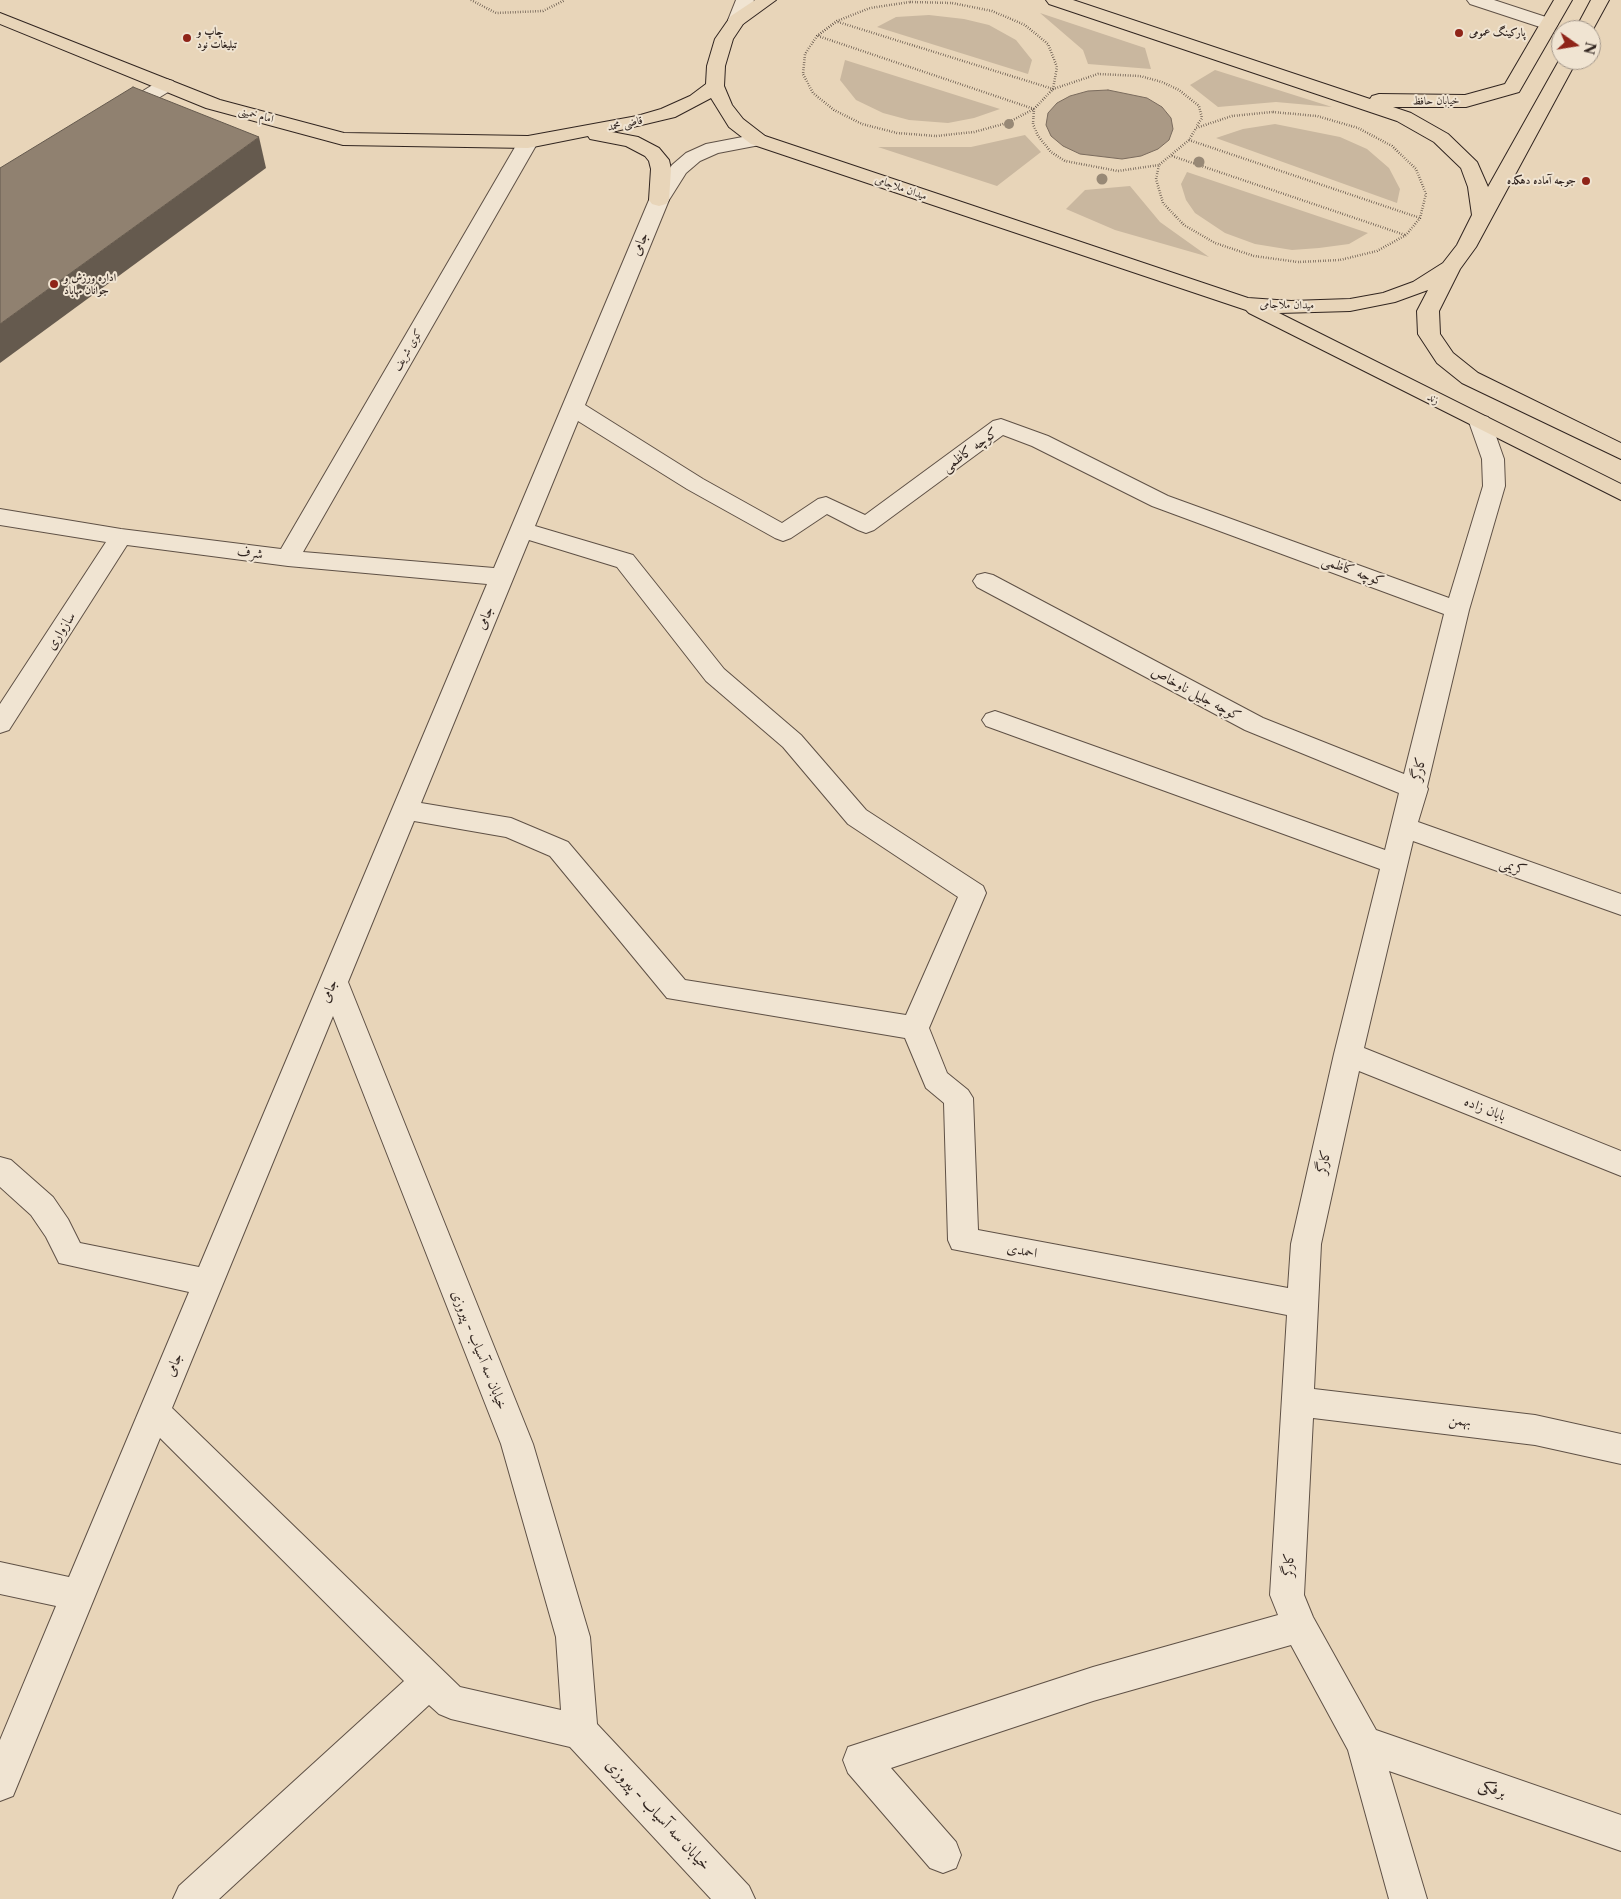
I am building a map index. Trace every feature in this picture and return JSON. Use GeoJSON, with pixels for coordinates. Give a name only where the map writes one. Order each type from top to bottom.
{"type":"FeatureCollection","features":[{"type":"Feature","properties":{"kind":"main road"},"geometry":{"type":"LineString","coordinates":[[715,86],[716,66],[724,39],[737,20],[767,0]]}},
{"type":"Feature","properties":{"kind":"main road"},"geometry":{"type":"LineString","coordinates":[[1055,0],[1404,117],[1441,138],[1470,166],[1478,187],[1482,215]]}},
{"type":"Feature","properties":{"kind":"main road","name":"خیابان حافظ"},"geometry":{"type":"LineString","coordinates":[[1346,97],[1400,102],[1466,101],[1512,88],[1563,0]]}},
{"type":"Feature","properties":{"kind":"main road"},"geometry":{"type":"LineString","coordinates":[[1589,20],[1600,0]]}},
{"type":"Feature","properties":{"kind":"main road","name":"امام خمینی"},"geometry":{"type":"LineString","coordinates":[[0,18],[213,104],[344,139],[528,142]]}},
{"type":"Feature","properties":{"kind":"main road"},"geometry":{"type":"LineString","coordinates":[[1482,215],[1562,70]]}},
{"type":"Feature","properties":{"kind":"main road","name":"قاضی محمد"},"geometry":{"type":"LineString","coordinates":[[528,142],[668,113],[697,100],[715,86]]}},
{"type":"Feature","properties":{"kind":"main road","name":"میدان ملاجامی"},"geometry":{"type":"LineString","coordinates":[[715,86],[723,105],[732,117],[758,140],[1246,304],[1291,307],[1350,305],[1388,298],[1420,286],[1450,267],[1466,247],[1482,215]]}},
{"type":"Feature","properties":{"kind":"main road"},"geometry":{"type":"LineString","coordinates":[[582,132],[631,141],[652,152],[659,160],[661,169],[659,200]]}},
{"type":"Feature","properties":{"kind":"main road"},"geometry":{"type":"LineString","coordinates":[[1450,267],[1428,311],[1429,334],[1445,358],[1470,378],[1621,452]]}},
{"type":"Feature","properties":{"kind":"main road","name":"زند"},"geometry":{"type":"LineString","coordinates":[[1246,304],[1621,493]]}},
{"type":"Feature","properties":{"kind":"street"},"geometry":{"type":"LineString","coordinates":[[737,20],[745,0]]}},
{"type":"Feature","properties":{"kind":"street"},"geometry":{"type":"LineString","coordinates":[[1476,0],[1549,24]]}},
{"type":"Feature","properties":{"kind":"street"},"geometry":{"type":"LineString","coordinates":[[100,126],[166,85]]}},
{"type":"Feature","properties":{"kind":"street","name":"جامی"},"geometry":{"type":"LineString","coordinates":[[0,1783],[659,200],[679,169],[694,157],[727,145],[758,140]]}},
{"type":"Feature","properties":{"kind":"street","name":"کوی شریف"},"geometry":{"type":"LineString","coordinates":[[288,558],[528,142]]}},
{"type":"Feature","properties":{"kind":"street","name":"کوچه کاظمی"},"geometry":{"type":"LineString","coordinates":[[572,407],[695,484],[783,533],[826,504],[866,526],[1001,426],[1040,441],[1160,501],[1457,610]]}},
{"type":"Feature","properties":{"kind":"street","name":"کارگر"},"geometry":{"type":"LineString","coordinates":[[1408,1899],[1364,1744],[1299,1626],[1287,1595],[1306,1244],[1348,1054],[1457,610],[1494,486],[1493,458],[1480,422]]}},
{"type":"Feature","properties":{"kind":"street","name":"شرف"},"geometry":{"type":"LineString","coordinates":[[0,517],[121,537],[288,558],[502,577]]}},
{"type":"Feature","properties":{"kind":"street"},"geometry":{"type":"LineString","coordinates":[[405,810],[511,828],[559,850],[677,990],[915,1028],[973,893],[857,818],[792,741],[715,675],[625,561],[521,530]]}},
{"type":"Feature","properties":{"kind":"street","name":"سازواری"},"geometry":{"type":"LineString","coordinates":[[0,724],[121,537]]}},
{"type":"Feature","properties":{"kind":"street","name":"کوچه جلیل ناوخاص"},"geometry":{"type":"LineString","coordinates":[[985,582],[1254,724],[1414,789]]}},
{"type":"Feature","properties":{"kind":"street"},"geometry":{"type":"LineString","coordinates":[[995,720],[1396,864]]}},
{"type":"Feature","properties":{"kind":"street","name":"کریمی"},"geometry":{"type":"LineString","coordinates":[[1405,828],[1621,905]]}},
{"type":"Feature","properties":{"kind":"street","name":"خیابان سه آسیاب - پیروزی"},"geometry":{"type":"LineString","coordinates":[[333,980],[517,1444],[573,1637],[580,1732],[736,1899]]}},
{"type":"Feature","properties":{"kind":"street","name":"احمدی"},"geometry":{"type":"LineString","coordinates":[[915,1028],[936,1080],[958,1098],[963,1240],[1303,1304]]}},
{"type":"Feature","properties":{"kind":"street","name":"بابان زاده"},"geometry":{"type":"LineString","coordinates":[[1348,1054],[1621,1164]]}},
{"type":"Feature","properties":{"kind":"street"},"geometry":{"type":"LineString","coordinates":[[0,1169],[42,1206],[57,1228],[70,1254],[208,1282]]}},
{"type":"Feature","properties":{"kind":"street","name":"بهمن"},"geometry":{"type":"LineString","coordinates":[[1297,1402],[1535,1430],[1621,1449]]}},
{"type":"Feature","properties":{"kind":"street"},"geometry":{"type":"LineString","coordinates":[[154,1412],[452,1702],[580,1732]]}},
{"type":"Feature","properties":{"kind":"street"},"geometry":{"type":"LineString","coordinates":[[0,1578],[78,1594]]}},
{"type":"Feature","properties":{"kind":"street"},"geometry":{"type":"LineString","coordinates":[[943,1854],[861,1760],[1093,1684],[1299,1626]]}},
{"type":"Feature","properties":{"kind":"street"},"geometry":{"type":"LineString","coordinates":[[192,1899],[430,1681]]}},
{"type":"Feature","properties":{"kind":"street","name":"برفکی"},"geometry":{"type":"LineString","coordinates":[[1364,1744],[1621,1833]]}},
{"type":"Feature","properties":{"kind":"path"},"geometry":{"type":"LineString","coordinates":[[471,0],[496,13],[543,11],[564,0]]}},
{"type":"Feature","properties":{"kind":"path"},"geometry":{"type":"LineString","coordinates":[[1034,109],[1033,124],[1038,136],[1051,152],[1065,161],[1118,171],[1159,165],[1189,140],[1202,118],[1198,106],[1179,90],[1147,78],[1120,74],[1098,74],[1053,90],[1034,109],[1007,123],[974,132],[936,136],[897,133],[862,124],[834,110],[813,93],[804,74],[805,54],[817,36],[837,21],[870,8],[910,2],[952,2],[992,11],[1025,25],[1048,44],[1058,67],[1053,90]]}},
{"type":"Feature","properties":{"kind":"path"},"geometry":{"type":"LineString","coordinates":[[837,21],[1053,90]]}},
{"type":"Feature","properties":{"kind":"path"},"geometry":{"type":"LineString","coordinates":[[817,36],[1034,109]]}},
{"type":"Feature","properties":{"kind":"path"},"geometry":{"type":"LineString","coordinates":[[1159,165],[1156,180],[1164,203],[1184,225],[1215,243],[1254,256],[1298,262],[1340,260],[1377,251],[1406,235],[1420,218],[1426,194],[1416,169],[1392,146],[1358,128],[1317,116],[1273,112],[1232,116],[1196,128]]}},
{"type":"Feature","properties":{"kind":"path"},"geometry":{"type":"LineString","coordinates":[[1189,140],[1420,218]]}},
{"type":"Feature","properties":{"kind":"path"},"geometry":{"type":"LineString","coordinates":[[1172,156],[1406,235]]}},
{"type":"Feature","properties":{"kind":"shaded area"},"geometry":{"type":"Polygon","coordinates":[[[1040,13],[1145,48],[1151,69],[1088,64],[1083,50],[1040,13]]]}},
{"type":"Feature","properties":{"kind":"shaded area"},"geometry":{"type":"Polygon","coordinates":[[[929,15],[964,19],[989,25],[1016,40],[1032,60],[1028,74],[877,27],[896,17],[929,15]]]}},
{"type":"Feature","properties":{"kind":"shaded area"},"geometry":{"type":"Polygon","coordinates":[[[845,60],[1000,109],[974,118],[948,123],[909,120],[883,113],[856,100],[840,80],[845,60]]]}},
{"type":"Feature","properties":{"kind":"shaded area"},"geometry":{"type":"Polygon","coordinates":[[[1215,70],[1332,107],[1276,102],[1218,107],[1190,85],[1215,70]]]}},
{"type":"Feature","properties":{"kind":"shaded area"},"geometry":{"type":"Polygon","coordinates":[[[1108,90],[1147,98],[1162,107],[1171,118],[1173,129],[1169,140],[1158,149],[1141,156],[1122,159],[1080,154],[1063,146],[1051,136],[1046,125],[1048,113],[1057,103],[1070,96],[1088,91],[1108,90]]]}},
{"type":"Feature","properties":{"kind":"shaded area"},"geometry":{"type":"Polygon","coordinates":[[[1275,124],[1340,137],[1367,149],[1389,168],[1400,189],[1397,203],[1216,138],[1243,129],[1275,124]]]}},
{"type":"Feature","properties":{"kind":"shaded area"},"geometry":{"type":"Polygon","coordinates":[[[1025,135],[1041,152],[997,186],[878,147],[971,147],[1025,135]]]}},
{"type":"Feature","properties":{"kind":"shaded area"},"geometry":{"type":"Polygon","coordinates":[[[1187,172],[1368,233],[1349,244],[1319,248],[1292,250],[1255,244],[1225,233],[1195,213],[1186,200],[1181,184],[1187,172]]]}},
{"type":"Feature","properties":{"kind":"shaded area"},"geometry":{"type":"Polygon","coordinates":[[[1130,186],[1160,222],[1209,257],[1115,230],[1066,209],[1085,190],[1130,186]]]}},
{"type":"Feature","properties":{"kind":"building","name":"اداره ورزش و جوانان مهاباد"},"geometry":{"type":"Polygon","coordinates":[[[133,87],[259,137],[0,324],[0,168],[133,87]]]}},
{"type":"Feature","properties":{"kind":"place","name":"پارکینگ عمومی"},"geometry":{"type":"Point","coordinates":[1459,33]}},
{"type":"Feature","properties":{"kind":"place","name":"چاپ و تبلیغات نود"},"geometry":{"type":"Point","coordinates":[187,38]}},
{"type":"Feature","properties":{"kind":"place","name":"جوجه آماده دهکده"},"geometry":{"type":"Point","coordinates":[1586,181]}},
{"type":"Feature","properties":{"kind":"place","name":"اداره ورزش و جوانان مهاباد"},"geometry":{"type":"Point","coordinates":[54,284]}}]}
